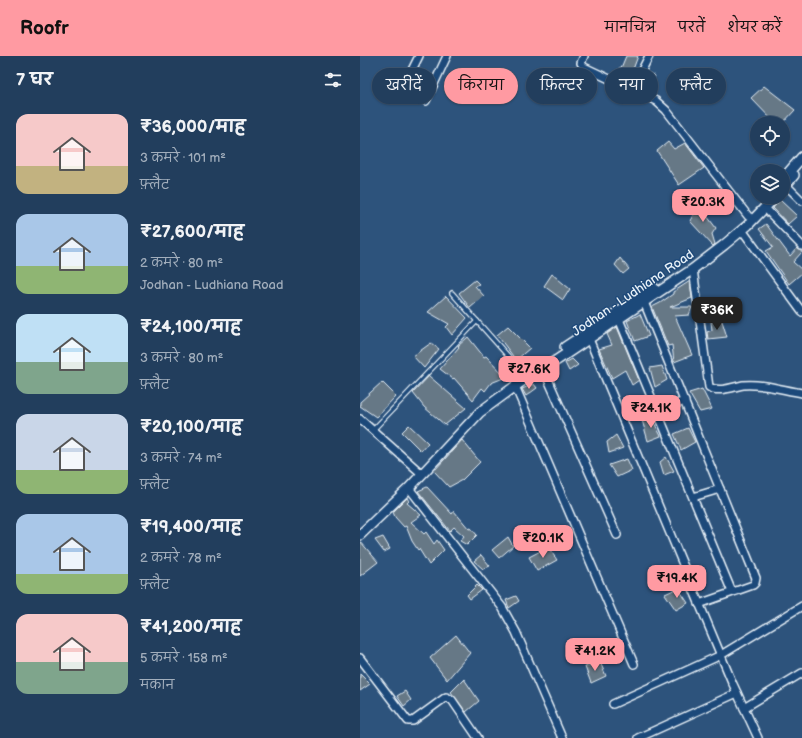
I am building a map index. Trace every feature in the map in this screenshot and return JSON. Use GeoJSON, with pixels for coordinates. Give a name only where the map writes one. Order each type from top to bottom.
{"type":"FeatureCollection","features":[{"type":"Feature","properties":{"kind":"street"},"geometry":{"type":"LineString","coordinates":[[413,68],[419,56]]}},
{"type":"Feature","properties":{"kind":"street"},"geometry":{"type":"LineString","coordinates":[[436,80],[447,56]]}},
{"type":"Feature","properties":{"kind":"street"},"geometry":{"type":"LineString","coordinates":[[584,56],[581,63],[584,67],[605,77]]}},
{"type":"Feature","properties":{"kind":"street"},"geometry":{"type":"LineString","coordinates":[[643,68],[649,56]]}},
{"type":"Feature","properties":{"kind":"street"},"geometry":{"type":"LineString","coordinates":[[658,103],[666,110],[748,216]]}},
{"type":"Feature","properties":{"kind":"street"},"geometry":{"type":"LineString","coordinates":[[790,175],[802,157]]}},
{"type":"Feature","properties":{"kind":"street"},"geometry":{"type":"LineString","coordinates":[[790,178],[802,166]]}},
{"type":"Feature","properties":{"kind":"street"},"geometry":{"type":"LineString","coordinates":[[790,190],[802,201]]}},
{"type":"Feature","properties":{"kind":"street","name":"Jodhan - Ludhiana Road"},"geometry":{"type":"LineString","coordinates":[[360,535],[409,488],[419,472],[465,418],[489,397],[523,373],[554,355],[668,280],[720,241],[759,204]]}},
{"type":"Feature","properties":{"kind":"street","name":"Jodhan - Ludhiana Road"},"geometry":{"type":"LineString","coordinates":[[360,526],[419,472],[480,412],[515,386],[589,339],[693,269],[742,230],[769,204]]}},
{"type":"Feature","properties":{"kind":"street"},"geometry":{"type":"LineString","coordinates":[[765,208],[802,246]]}},
{"type":"Feature","properties":{"kind":"street"},"geometry":{"type":"LineString","coordinates":[[742,230],[802,312]]}},
{"type":"Feature","properties":{"kind":"street"},"geometry":{"type":"LineString","coordinates":[[693,269],[709,387],[717,390],[744,385],[760,385],[802,393]]}},
{"type":"Feature","properties":{"kind":"street"},"geometry":{"type":"LineString","coordinates":[[644,302],[756,578],[753,585],[700,604]]}},
{"type":"Feature","properties":{"kind":"street"},"geometry":{"type":"LineString","coordinates":[[619,319],[658,410],[732,592]]}},
{"type":"Feature","properties":{"kind":"street"},"geometry":{"type":"LineString","coordinates":[[589,339],[737,693],[758,738]]}},
{"type":"Feature","properties":{"kind":"street"},"geometry":{"type":"LineString","coordinates":[[543,368],[617,535]]}},
{"type":"Feature","properties":{"kind":"street"},"geometry":{"type":"LineString","coordinates":[[515,386],[634,664]]}},
{"type":"Feature","properties":{"kind":"street"},"geometry":{"type":"LineString","coordinates":[[658,410],[685,401]]}},
{"type":"Feature","properties":{"kind":"street"},"geometry":{"type":"LineString","coordinates":[[360,419],[419,472]]}},
{"type":"Feature","properties":{"kind":"street"},"geometry":{"type":"LineString","coordinates":[[409,488],[502,607],[516,632],[562,738]]}},
{"type":"Feature","properties":{"kind":"street"},"geometry":{"type":"LineString","coordinates":[[693,497],[720,488]]}},
{"type":"Feature","properties":{"kind":"street"},"geometry":{"type":"LineString","coordinates":[[613,704],[721,655],[802,606]]}},
{"type":"Feature","properties":{"kind":"street"},"geometry":{"type":"LineString","coordinates":[[360,658],[405,719],[408,721],[414,721],[446,697],[452,700],[478,738]]}},
{"type":"Feature","properties":{"kind":"street"},"geometry":{"type":"LineString","coordinates":[[744,708],[802,673]]}},
{"type":"Feature","properties":{"kind":"street"},"geometry":{"type":"LineString","coordinates":[[638,738],[737,693]]}},
{"type":"Feature","properties":{"kind":"lane"},"geometry":{"type":"LineString","coordinates":[[452,292],[523,373]]}},
{"type":"Feature","properties":{"kind":"lane"},"geometry":{"type":"LineString","coordinates":[[373,430],[477,321]]}},
{"type":"Feature","properties":{"kind":"building"},"geometry":{"type":"Polygon","coordinates":[[[626,56],[638,56],[634,68],[621,68],[626,56]]]}},
{"type":"Feature","properties":{"kind":"building"},"geometry":{"type":"Polygon","coordinates":[[[764,86],[795,110],[789,116],[768,116],[751,98],[764,86]]]}},
{"type":"Feature","properties":{"kind":"building"},"geometry":{"type":"Polygon","coordinates":[[[668,142],[674,149],[685,143],[704,168],[679,185],[657,151],[668,142]]]}},
{"type":"Feature","properties":{"kind":"building"},"geometry":{"type":"Polygon","coordinates":[[[695,200],[716,228],[712,234],[715,244],[713,246],[690,221],[694,213],[691,204],[695,200]]]}},
{"type":"Feature","properties":{"kind":"building"},"geometry":{"type":"Polygon","coordinates":[[[776,204],[784,204],[797,216],[788,224],[773,208],[776,204]]]}},
{"type":"Feature","properties":{"kind":"building"},"geometry":{"type":"Polygon","coordinates":[[[766,224],[790,256],[797,248],[802,252],[793,262],[802,270],[802,273],[789,284],[766,251],[773,247],[759,229],[766,224]]]}},
{"type":"Feature","properties":{"kind":"building"},"geometry":{"type":"Polygon","coordinates":[[[620,258],[629,269],[623,274],[615,265],[620,258]]]}},
{"type":"Feature","properties":{"kind":"building"},"geometry":{"type":"Polygon","coordinates":[[[552,274],[570,289],[563,300],[544,286],[552,274]]]}},
{"type":"Feature","properties":{"kind":"building"},"geometry":{"type":"Polygon","coordinates":[[[475,280],[479,284],[475,286],[484,296],[470,308],[459,293],[475,280]]]}},
{"type":"Feature","properties":{"kind":"building"},"geometry":{"type":"Polygon","coordinates":[[[690,281],[692,298],[670,307],[692,307],[689,315],[675,316],[692,355],[674,362],[672,345],[668,346],[652,307],[660,303],[690,281]]]}},
{"type":"Feature","properties":{"kind":"building"},"geometry":{"type":"Polygon","coordinates":[[[446,296],[467,318],[452,335],[446,327],[449,324],[428,312],[446,296]]]}},
{"type":"Feature","properties":{"kind":"building"},"geometry":{"type":"Polygon","coordinates":[[[640,314],[649,336],[635,341],[627,321],[640,314]]]}},
{"type":"Feature","properties":{"kind":"building"},"geometry":{"type":"Polygon","coordinates":[[[722,321],[727,337],[708,339],[707,332],[712,330],[711,322],[722,321]]]}},
{"type":"Feature","properties":{"kind":"building"},"geometry":{"type":"Polygon","coordinates":[[[508,326],[530,348],[516,360],[497,335],[508,326]]]}},
{"type":"Feature","properties":{"kind":"building"},"geometry":{"type":"Polygon","coordinates":[[[617,327],[639,380],[632,385],[625,370],[612,378],[599,349],[612,345],[607,334],[617,327]]]}},
{"type":"Feature","properties":{"kind":"building"},"geometry":{"type":"Polygon","coordinates":[[[468,337],[484,357],[486,356],[506,377],[491,383],[485,391],[482,388],[473,400],[454,378],[453,379],[440,369],[459,347],[458,346],[468,337]]]}},
{"type":"Feature","properties":{"kind":"building"},"geometry":{"type":"Polygon","coordinates":[[[431,343],[439,349],[424,368],[413,356],[431,343]]]}},
{"type":"Feature","properties":{"kind":"building"},"geometry":{"type":"Polygon","coordinates":[[[572,359],[578,365],[569,371],[565,363],[572,359]]]}},
{"type":"Feature","properties":{"kind":"building"},"geometry":{"type":"Polygon","coordinates":[[[662,366],[667,380],[655,387],[650,368],[662,366]]]}},
{"type":"Feature","properties":{"kind":"building"},"geometry":{"type":"Polygon","coordinates":[[[429,376],[466,408],[445,425],[424,407],[413,393],[429,376]]]}},
{"type":"Feature","properties":{"kind":"building"},"geometry":{"type":"Polygon","coordinates":[[[382,382],[396,396],[376,417],[360,406],[360,402],[382,382]]]}},
{"type":"Feature","properties":{"kind":"building"},"geometry":{"type":"Polygon","coordinates":[[[534,384],[537,388],[526,396],[522,389],[534,384]]]}},
{"type":"Feature","properties":{"kind":"building"},"geometry":{"type":"Polygon","coordinates":[[[702,389],[712,409],[700,412],[689,393],[702,389]]]}},
{"type":"Feature","properties":{"kind":"building"},"geometry":{"type":"Polygon","coordinates":[[[650,415],[661,436],[648,441],[642,420],[650,415]]]}},
{"type":"Feature","properties":{"kind":"building"},"geometry":{"type":"Polygon","coordinates":[[[409,425],[428,443],[421,451],[402,432],[409,425]]]}},
{"type":"Feature","properties":{"kind":"building"},"geometry":{"type":"Polygon","coordinates":[[[688,428],[695,442],[681,450],[674,434],[688,428]]]}},
{"type":"Feature","properties":{"kind":"building"},"geometry":{"type":"Polygon","coordinates":[[[616,435],[623,448],[609,453],[607,442],[616,435]]]}},
{"type":"Feature","properties":{"kind":"building"},"geometry":{"type":"Polygon","coordinates":[[[462,440],[480,462],[462,480],[449,487],[434,471],[462,440]]]}},
{"type":"Feature","properties":{"kind":"building"},"geometry":{"type":"Polygon","coordinates":[[[666,457],[674,471],[664,475],[660,462],[666,457]]]}},
{"type":"Feature","properties":{"kind":"building"},"geometry":{"type":"Polygon","coordinates":[[[627,459],[632,470],[617,477],[609,465],[627,459]]]}},
{"type":"Feature","properties":{"kind":"building"},"geometry":{"type":"Polygon","coordinates":[[[427,487],[452,514],[454,511],[469,529],[471,528],[477,535],[467,545],[460,541],[464,536],[454,527],[450,531],[418,491],[427,487]]]}},
{"type":"Feature","properties":{"kind":"building"},"geometry":{"type":"Polygon","coordinates":[[[407,498],[409,501],[407,503],[421,515],[411,522],[424,534],[426,532],[434,544],[437,540],[444,550],[429,565],[412,541],[406,526],[404,527],[395,517],[393,512],[407,498]]]}},
{"type":"Feature","properties":{"kind":"building"},"geometry":{"type":"Polygon","coordinates":[[[383,537],[390,549],[384,552],[375,540],[383,537]]]}},
{"type":"Feature","properties":{"kind":"building"},"geometry":{"type":"Polygon","coordinates":[[[508,537],[513,546],[499,558],[492,550],[508,537]]]}},
{"type":"Feature","properties":{"kind":"building"},"geometry":{"type":"Polygon","coordinates":[[[360,541],[378,562],[360,576],[360,541]]]}},
{"type":"Feature","properties":{"kind":"building"},"geometry":{"type":"Polygon","coordinates":[[[548,547],[557,560],[537,571],[529,557],[548,547]]]}},
{"type":"Feature","properties":{"kind":"building"},"geometry":{"type":"Polygon","coordinates":[[[481,555],[490,566],[483,569],[474,561],[481,555]]]}},
{"type":"Feature","properties":{"kind":"building"},"geometry":{"type":"Polygon","coordinates":[[[477,585],[482,590],[470,599],[467,595],[477,585]]]}},
{"type":"Feature","properties":{"kind":"building"},"geometry":{"type":"Polygon","coordinates":[[[678,588],[688,603],[676,610],[665,594],[678,588]]]}},
{"type":"Feature","properties":{"kind":"building"},"geometry":{"type":"Polygon","coordinates":[[[516,596],[519,601],[509,608],[506,600],[516,596]]]}},
{"type":"Feature","properties":{"kind":"building"},"geometry":{"type":"Polygon","coordinates":[[[456,635],[470,653],[447,680],[430,658],[456,635]]]}},
{"type":"Feature","properties":{"kind":"building"},"geometry":{"type":"Polygon","coordinates":[[[600,662],[606,676],[591,683],[585,667],[600,662]]]}},
{"type":"Feature","properties":{"kind":"building"},"geometry":{"type":"Polygon","coordinates":[[[360,674],[370,684],[360,691],[360,674]]]}},
{"type":"Feature","properties":{"kind":"building"},"geometry":{"type":"Polygon","coordinates":[[[464,679],[479,701],[466,712],[451,692],[464,679]]]}},
{"type":"Feature","properties":{"kind":"building"},"geometry":{"type":"Polygon","coordinates":[[[405,691],[411,700],[404,706],[397,696],[405,691]]]}}]}
